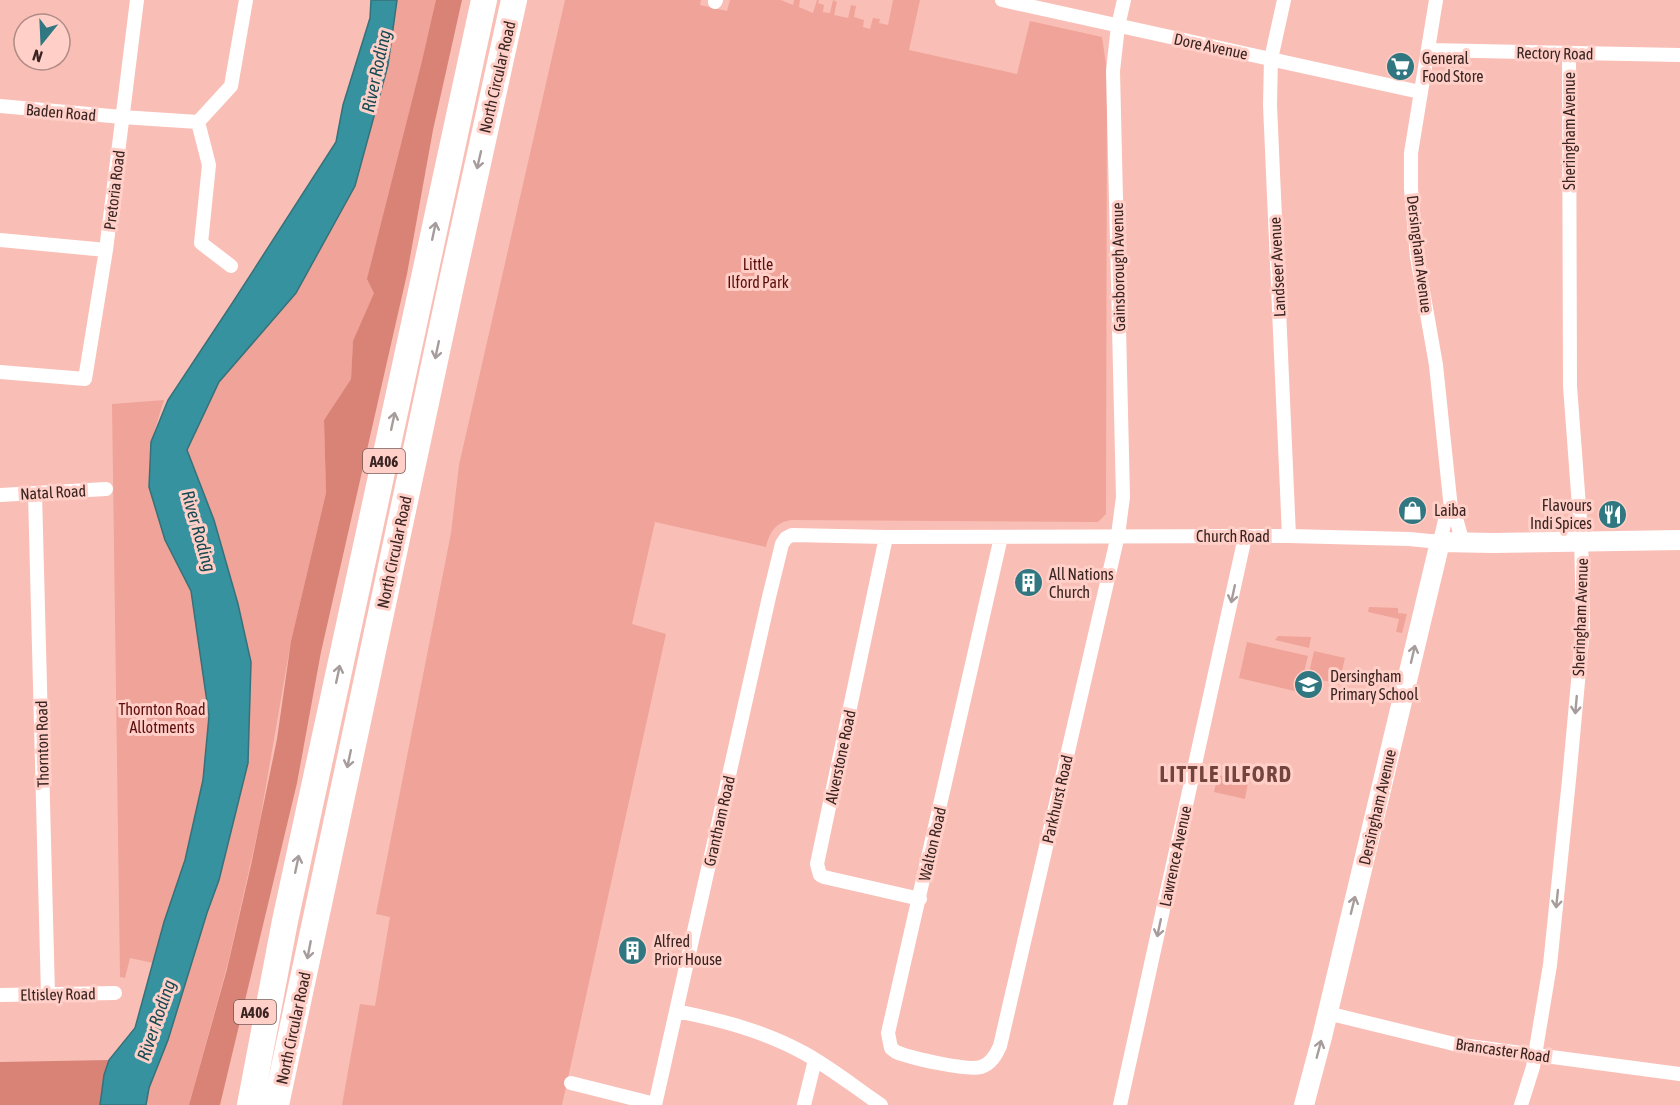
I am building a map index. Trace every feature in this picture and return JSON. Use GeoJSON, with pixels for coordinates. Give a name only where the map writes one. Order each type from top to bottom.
{"type":"FeatureCollection","features":[{"type":"Feature","properties":{"kind":"highway","name":"North Circular Road"},"geometry":{"type":"LineString","coordinates":[[250,1105],[285,921],[484,0]]}},
{"type":"Feature","properties":{"kind":"highway","name":"North Circular Road"},"geometry":{"type":"LineString","coordinates":[[276,1105],[514,0]]}},
{"type":"Feature","properties":{"kind":"highway","name":"A406"},"geometry":{"type":"LineString","coordinates":[[232,1105],[251,1025],[285,921]]}},
{"type":"Feature","properties":{"kind":"highway","name":"A406"},"geometry":{"type":"LineString","coordinates":[[286,1105],[297,1012]]}},
{"type":"Feature","properties":{"kind":"main road","name":"Church Road"},"geometry":{"type":"LineString","coordinates":[[1440,542],[1680,540]]}},
{"type":"Feature","properties":{"kind":"main road","name":"Dersingham Avenue"},"geometry":{"type":"LineString","coordinates":[[1304,1105],[1440,542]]}},
{"type":"Feature","properties":{"kind":"street","name":"Pretoria Road"},"geometry":{"type":"LineString","coordinates":[[0,372],[85,379],[106,250],[137,0]]}},
{"type":"Feature","properties":{"kind":"street"},"geometry":{"type":"LineString","coordinates":[[231,266],[201,243],[209,165],[198,122],[231,86],[246,0]]}},
{"type":"Feature","properties":{"kind":"street","name":"Dore Avenue"},"geometry":{"type":"LineString","coordinates":[[1002,0],[1420,92]]}},
{"type":"Feature","properties":{"kind":"street","name":"Gainsborough Avenue"},"geometry":{"type":"LineString","coordinates":[[1118,535],[1123,498],[1113,70],[1118,26],[1124,0]]}},
{"type":"Feature","properties":{"kind":"street","name":"Landseer Avenue"},"geometry":{"type":"LineString","coordinates":[[1284,0],[1271,59],[1271,117],[1290,536]]}},
{"type":"Feature","properties":{"kind":"street","name":"Dersingham Avenue"},"geometry":{"type":"LineString","coordinates":[[1436,0],[1429,51],[1420,92],[1412,153],[1411,189],[1417,257],[1436,365],[1451,509],[1458,522],[1462,543]]}},
{"type":"Feature","properties":{"kind":"street","name":"Rectory Road"},"geometry":{"type":"LineString","coordinates":[[1429,51],[1680,55]]}},
{"type":"Feature","properties":{"kind":"street","name":"Sheringham Avenue"},"geometry":{"type":"LineString","coordinates":[[1521,1105],[1536,1054],[1550,965],[1582,627],[1581,542],[1570,386],[1569,53]]}},
{"type":"Feature","properties":{"kind":"street","name":"Baden Road"},"geometry":{"type":"LineString","coordinates":[[0,106],[198,122]]}},
{"type":"Feature","properties":{"kind":"street"},"geometry":{"type":"LineString","coordinates":[[0,240],[106,250]]}},
{"type":"Feature","properties":{"kind":"street","name":"Natal Road"},"geometry":{"type":"LineString","coordinates":[[0,495],[106,489]]}},
{"type":"Feature","properties":{"kind":"street","name":"Thornton Road"},"geometry":{"type":"LineString","coordinates":[[35,493],[48,995]]}},
{"type":"Feature","properties":{"kind":"street","name":"Dersingham Avenue"},"geometry":{"type":"LineString","coordinates":[[1440,542],[1445,520],[1451,509]]}},
{"type":"Feature","properties":{"kind":"street","name":"Church Road"},"geometry":{"type":"LineString","coordinates":[[786,538],[792,535],[886,537],[1290,536],[1440,542]]}},
{"type":"Feature","properties":{"kind":"street","name":"Parkhurst Road"},"geometry":{"type":"LineString","coordinates":[[991,1061],[1000,1046],[1118,535]]}},
{"type":"Feature","properties":{"kind":"street","name":"Alverstone Road"},"geometry":{"type":"LineString","coordinates":[[886,537],[817,864],[820,875],[824,877],[920,899]]}},
{"type":"Feature","properties":{"kind":"street","name":"Walton Road"},"geometry":{"type":"LineString","coordinates":[[991,1061],[982,1067],[968,1068],[904,1055],[891,1048],[889,1041],[890,1024],[1001,537]]}},
{"type":"Feature","properties":{"kind":"street","name":"Lawrence Avenue"},"geometry":{"type":"LineString","coordinates":[[1119,1105],[1245,537]]}},
{"type":"Feature","properties":{"kind":"street","name":"Grantham Road"},"geometry":{"type":"LineString","coordinates":[[655,1104],[772,586],[782,544],[786,538]]}},
{"type":"Feature","properties":{"kind":"street","name":"Eltisley Road"},"geometry":{"type":"LineString","coordinates":[[0,995],[116,993]]}},
{"type":"Feature","properties":{"kind":"street"},"geometry":{"type":"LineString","coordinates":[[676,1011],[724,1021],[786,1044],[815,1060],[881,1105]]}},
{"type":"Feature","properties":{"kind":"street","name":"Brancaster Road"},"geometry":{"type":"LineString","coordinates":[[1327,1013],[1454,1044],[1680,1074]]}},
{"type":"Feature","properties":{"kind":"street"},"geometry":{"type":"LineString","coordinates":[[804,1105],[815,1060]]}},
{"type":"Feature","properties":{"kind":"street"},"geometry":{"type":"LineString","coordinates":[[571,1083],[655,1104]]}},
{"type":"Feature","properties":{"kind":"green space"},"geometry":{"type":"Polygon","coordinates":[[[397,0],[437,0],[374,293],[353,342],[351,379],[324,420],[326,493],[291,641],[259,826],[228,963],[189,1105],[146,1105],[149,1088],[219,880],[248,763],[251,662],[238,604],[214,520],[187,450],[219,382],[296,293],[355,186],[388,65],[397,0]]]}},
{"type":"Feature","properties":{"kind":"green space","name":"Little Ilford Park"},"geometry":{"type":"Polygon","coordinates":[[[565,0],[701,0],[700,5],[727,11],[730,0],[781,0],[793,5],[794,0],[800,0],[799,7],[813,13],[817,0],[819,0],[818,3],[824,5],[823,12],[830,13],[833,0],[837,2],[834,15],[848,18],[851,5],[856,6],[854,17],[864,20],[863,27],[870,29],[873,18],[880,19],[879,23],[888,25],[893,0],[920,0],[909,50],[1017,74],[1030,21],[1102,37],[1107,71],[1106,514],[1098,522],[792,520],[774,528],[766,547],[655,522],[632,624],[666,634],[562,1105],[342,1105],[360,1004],[375,1006],[390,917],[376,914],[451,533],[459,465],[565,0]]]}},
{"type":"Feature","properties":{"kind":"green space","name":"Thornton Road Allotments"},"geometry":{"type":"Polygon","coordinates":[[[164,400],[151,442],[165,540],[191,591],[209,716],[203,780],[185,860],[153,963],[130,958],[125,978],[120,977],[112,404],[164,400]]]}},
{"type":"Feature","properties":{"kind":"green space"},"geometry":{"type":"Polygon","coordinates":[[[1369,607],[1398,608],[1398,613],[1407,614],[1402,633],[1396,632],[1399,619],[1368,612],[1369,607]]]}},
{"type":"Feature","properties":{"kind":"green space"},"geometry":{"type":"Polygon","coordinates":[[[1278,636],[1311,637],[1309,648],[1275,640],[1278,636]]]}},
{"type":"Feature","properties":{"kind":"green space"},"geometry":{"type":"Polygon","coordinates":[[[1247,642],[1308,656],[1299,692],[1239,678],[1247,642]]]}},
{"type":"Feature","properties":{"kind":"green space"},"geometry":{"type":"Polygon","coordinates":[[[1314,651],[1345,658],[1339,684],[1308,677],[1314,651]]]}},
{"type":"Feature","properties":{"kind":"green space"},"geometry":{"type":"Polygon","coordinates":[[[1218,775],[1248,782],[1245,799],[1214,792],[1218,775]]]}},
{"type":"Feature","properties":{"kind":"shaded area"},"geometry":{"type":"Polygon","coordinates":[[[436,0],[462,0],[433,130],[407,274],[321,652],[297,783],[220,1105],[189,1105],[227,969],[251,865],[277,739],[291,641],[326,493],[324,420],[351,379],[353,341],[374,293],[367,279],[436,0]]]}},
{"type":"Feature","properties":{"kind":"shaded area"},"geometry":{"type":"Polygon","coordinates":[[[109,1060],[104,1075],[100,1105],[0,1105],[0,1062],[109,1060]]]}},
{"type":"Feature","properties":{"kind":"water","name":"River Roding"},"geometry":{"type":"Polygon","coordinates":[[[371,0],[397,0],[388,65],[355,186],[296,293],[219,382],[187,450],[214,520],[238,604],[251,662],[248,763],[219,880],[168,1040],[149,1088],[146,1105],[100,1105],[104,1075],[109,1060],[135,1028],[164,922],[185,860],[203,780],[209,716],[191,591],[165,540],[149,487],[151,442],[168,400],[336,142],[343,105],[370,18],[371,0]]]}},
{"type":"Feature","properties":{"kind":"place","name":"General Food Store"},"geometry":{"type":"Point","coordinates":[1401,67]}},
{"type":"Feature","properties":{"kind":"place","name":"Laiba"},"geometry":{"type":"Point","coordinates":[1413,510]}},
{"type":"Feature","properties":{"kind":"place","name":"Flavours Indi Spices"},"geometry":{"type":"Point","coordinates":[1613,514]}},
{"type":"Feature","properties":{"kind":"place","name":"All Nations Church"},"geometry":{"type":"Point","coordinates":[1028,583]}},
{"type":"Feature","properties":{"kind":"place","name":"Dersingham Primary School"},"geometry":{"type":"Point","coordinates":[1309,685]}},
{"type":"Feature","properties":{"kind":"place","name":"Alfred Prior House"},"geometry":{"type":"Point","coordinates":[633,950]}},
{"type":"Feature","properties":{"kind":"district","name":"LITTLE ILFORD"},"geometry":{"type":"Point","coordinates":[1226,774]}}]}
